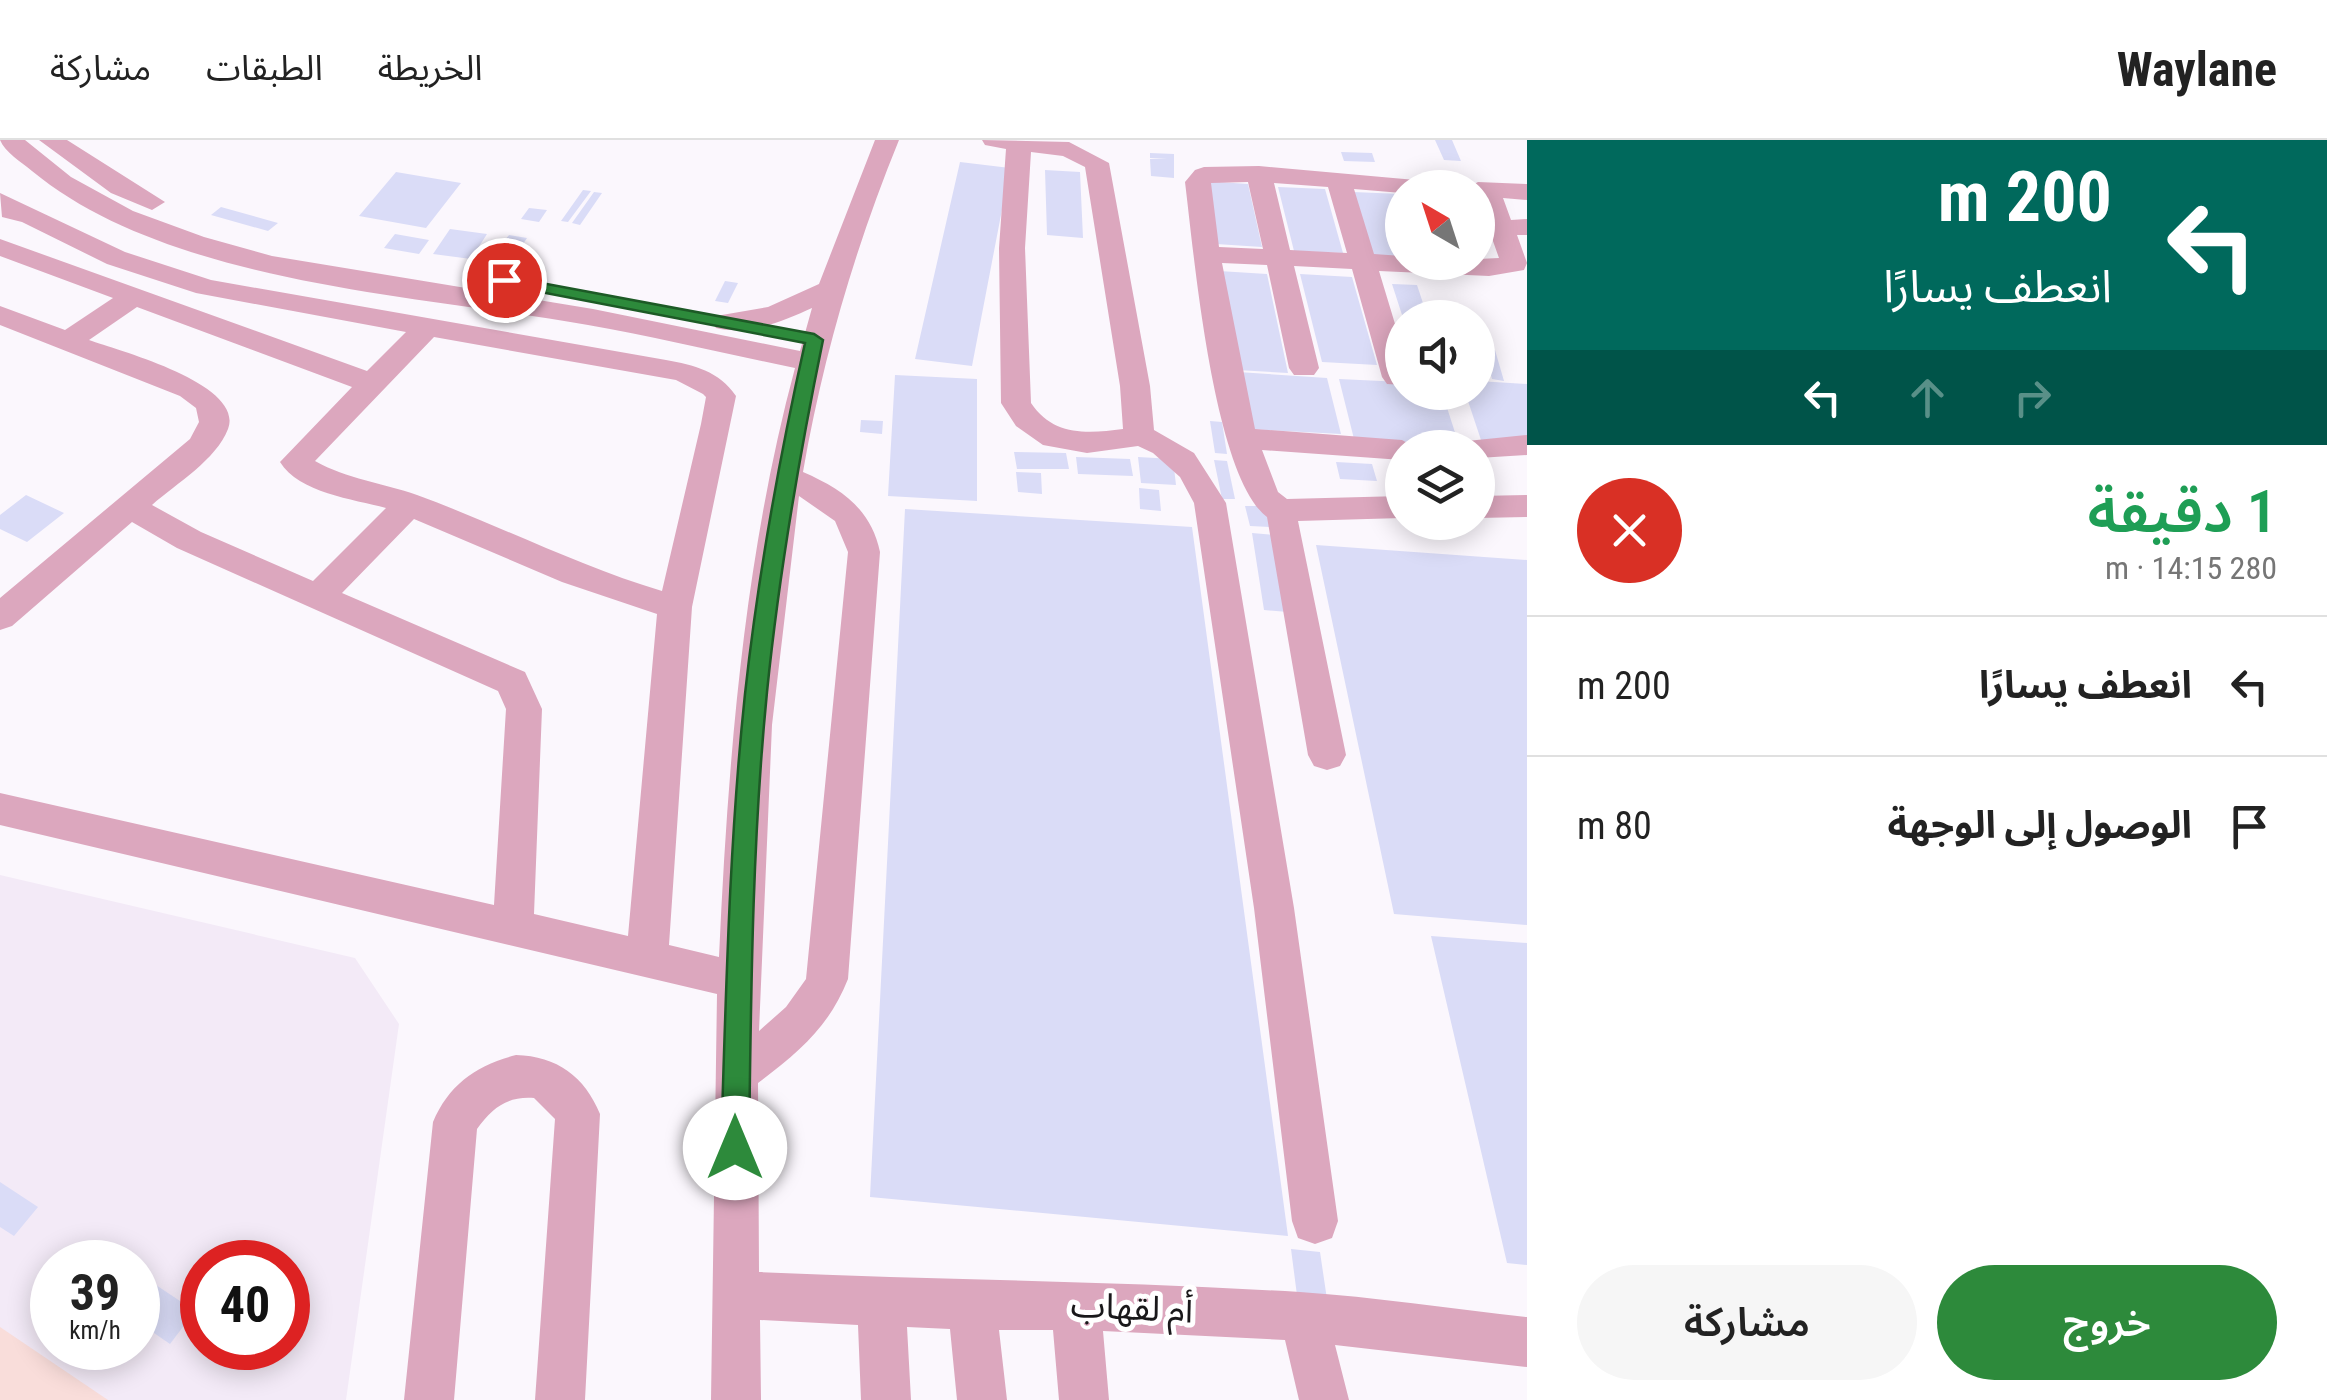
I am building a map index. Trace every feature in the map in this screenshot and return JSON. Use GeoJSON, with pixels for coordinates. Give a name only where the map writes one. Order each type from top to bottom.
{"type":"FeatureCollection","features":[{"type":"Feature","properties":{"kind":"street"},"geometry":{"type":"LineString","coordinates":[[10,140],[59,181],[93,202],[147,226],[238,254],[376,283],[723,333],[774,316],[829,290]]}},
{"type":"Feature","properties":{"kind":"street"},"geometry":{"type":"LineString","coordinates":[[51,140],[120,188],[246,234],[723,333],[808,366]]}},
{"type":"Feature","properties":{"kind":"street"},"geometry":{"type":"LineString","coordinates":[[736,1400],[735,1074],[756,694],[785,476],[808,366],[829,290],[887,140]]}},
{"type":"Feature","properties":{"kind":"street"},"geometry":{"type":"LineString","coordinates":[[1139,436],[1136,386],[1098,163],[1069,149],[1006,142],[1016,403],[1030,423],[1057,438],[1090,445],[1139,436],[1159,442],[1194,468],[1210,503],[1274,908],[1315,1221]]}},
{"type":"Feature","properties":{"kind":"street"},"geometry":{"type":"LineString","coordinates":[[1259,174],[1304,368]]}},
{"type":"Feature","properties":{"kind":"street"},"geometry":{"type":"LineString","coordinates":[[1284,514],[1264,498],[1243,438],[1225,366],[1207,254],[1200,178],[1259,174],[1385,184]]}},
{"type":"Feature","properties":{"kind":"street"},"geometry":{"type":"LineString","coordinates":[[1339,180],[1385,338]]}},
{"type":"Feature","properties":{"kind":"street"},"geometry":{"type":"LineString","coordinates":[[4,210],[59,181]]}},
{"type":"Feature","properties":{"kind":"street"},"geometry":{"type":"LineString","coordinates":[[1495,191],[1527,192]]}},
{"type":"Feature","properties":{"kind":"street"},"geometry":{"type":"LineString","coordinates":[[1495,205],[1514,228],[1514,264],[1527,292]]}},
{"type":"Feature","properties":{"kind":"street"},"geometry":{"type":"LineString","coordinates":[[4,210],[29,215],[116,258],[206,287],[699,377],[714,386],[720,396],[716,424],[674,607],[647,960]]}},
{"type":"Feature","properties":{"kind":"street"},"geometry":{"type":"LineString","coordinates":[[0,246],[374,384]]}},
{"type":"Feature","properties":{"kind":"street"},"geometry":{"type":"LineString","coordinates":[[1207,254],[1385,264]]}},
{"type":"Feature","properties":{"kind":"street"},"geometry":{"type":"LineString","coordinates":[[1495,264],[1514,264]]}},
{"type":"Feature","properties":{"kind":"street"},"geometry":{"type":"LineString","coordinates":[[68,341],[134,296]]}},
{"type":"Feature","properties":{"kind":"street"},"geometry":{"type":"LineString","coordinates":[[0,315],[190,389],[216,410],[211,434],[0,617]]}},
{"type":"Feature","properties":{"kind":"street"},"geometry":{"type":"LineString","coordinates":[[426,327],[296,462],[333,479],[409,504],[608,589],[674,607]]}},
{"type":"Feature","properties":{"kind":"street"},"geometry":{"type":"LineString","coordinates":[[723,333],[770,370],[808,366]]}},
{"type":"Feature","properties":{"kind":"street"},"geometry":{"type":"LineString","coordinates":[[1243,438],[1385,449]]}},
{"type":"Feature","properties":{"kind":"street"},"geometry":{"type":"LineString","coordinates":[[1495,447],[1527,445]]}},
{"type":"Feature","properties":{"kind":"street"},"geometry":{"type":"LineString","coordinates":[[735,1074],[802,1023],[814,1010],[827,980],[861,591],[863,540],[851,516],[828,497],[785,476]]}},
{"type":"Feature","properties":{"kind":"street"},"geometry":{"type":"LineString","coordinates":[[320,595],[409,504]]}},
{"type":"Feature","properties":{"kind":"street"},"geometry":{"type":"LineString","coordinates":[[1495,507],[1527,506]]}},
{"type":"Feature","properties":{"kind":"street"},"geometry":{"type":"LineString","coordinates":[[131,507],[188,540],[502,674],[518,692],[524,709],[513,928]]}},
{"type":"Feature","properties":{"kind":"street"},"geometry":{"type":"LineString","coordinates":[[1284,514],[1301,508],[1385,507]]}},
{"type":"Feature","properties":{"kind":"street"},"geometry":{"type":"LineString","coordinates":[[1284,514],[1282,526],[1326,755]]}},
{"type":"Feature","properties":{"kind":"street"},"geometry":{"type":"LineString","coordinates":[[0,810],[738,980]]}},
{"type":"Feature","properties":{"kind":"street"},"geometry":{"type":"LineString","coordinates":[[429,1400],[456,1122],[468,1101],[486,1086],[508,1076],[530,1075],[552,1082],[568,1096],[578,1114],[560,1400]]}},
{"type":"Feature","properties":{"kind":"street","name":"أم لقهاب"},"geometry":{"type":"LineString","coordinates":[[735,1295],[972,1306],[1076,1305],[1304,1317],[1527,1342]]}},
{"type":"Feature","properties":{"kind":"street"},"geometry":{"type":"LineString","coordinates":[[881,1301],[886,1400]]}},
{"type":"Feature","properties":{"kind":"street"},"geometry":{"type":"LineString","coordinates":[[1076,1305],[1084,1400]]}},
{"type":"Feature","properties":{"kind":"street"},"geometry":{"type":"LineString","coordinates":[[972,1306],[982,1400]]}},
{"type":"Feature","properties":{"kind":"street"},"geometry":{"type":"LineString","coordinates":[[1304,1317],[1324,1400]]}},
{"type":"Feature","properties":{"kind":"shaded area"},"geometry":{"type":"Polygon","coordinates":[[[0,875],[355,958],[399,1024],[346,1400],[0,1400],[0,875]]]}},
{"type":"Feature","properties":{"kind":"shaded area"},"geometry":{"type":"Polygon","coordinates":[[[0,1327],[30,1347],[30,1370],[64,1370],[108,1400],[0,1400],[0,1327]]]}},
{"type":"Feature","properties":{"kind":"building"},"geometry":{"type":"Polygon","coordinates":[[[1435,140],[1452,140],[1461,161],[1444,160],[1435,140]]]}},
{"type":"Feature","properties":{"kind":"building"},"geometry":{"type":"Polygon","coordinates":[[[1341,152],[1372,153],[1375,162],[1344,161],[1341,152]]]}},
{"type":"Feature","properties":{"kind":"building"},"geometry":{"type":"Polygon","coordinates":[[[1150,153],[1174,154],[1174,178],[1151,176],[1150,159],[1167,159],[1150,158],[1150,153]]]}},
{"type":"Feature","properties":{"kind":"building"},"geometry":{"type":"Polygon","coordinates":[[[960,162],[1010,168],[972,366],[915,359],[960,162]]]}},
{"type":"Feature","properties":{"kind":"building"},"geometry":{"type":"Polygon","coordinates":[[[1045,170],[1080,172],[1083,238],[1047,235],[1045,170]]]}},
{"type":"Feature","properties":{"kind":"building"},"geometry":{"type":"Polygon","coordinates":[[[396,172],[461,183],[426,228],[359,216],[396,172]]]}},
{"type":"Feature","properties":{"kind":"building"},"geometry":{"type":"Polygon","coordinates":[[[1204,181],[1248,184],[1262,247],[1216,244],[1204,181]]]}},
{"type":"Feature","properties":{"kind":"building"},"geometry":{"type":"Polygon","coordinates":[[[1278,187],[1325,189],[1343,253],[1294,251],[1278,187]]]}},
{"type":"Feature","properties":{"kind":"building"},"geometry":{"type":"Polygon","coordinates":[[[583,190],[591,191],[568,222],[561,221],[583,190]]]}},
{"type":"Feature","properties":{"kind":"building"},"geometry":{"type":"Polygon","coordinates":[[[594,192],[602,193],[580,225],[572,223],[594,192]]]}},
{"type":"Feature","properties":{"kind":"building"},"geometry":{"type":"Polygon","coordinates":[[[1353,192],[1385,193],[1385,256],[1373,255],[1353,192]]]}},
{"type":"Feature","properties":{"kind":"building"},"geometry":{"type":"Polygon","coordinates":[[[221,207],[278,223],[268,231],[211,215],[221,207]]]}},
{"type":"Feature","properties":{"kind":"building"},"geometry":{"type":"Polygon","coordinates":[[[529,208],[547,210],[539,222],[521,219],[529,208]]]}},
{"type":"Feature","properties":{"kind":"building"},"geometry":{"type":"Polygon","coordinates":[[[450,229],[487,234],[471,259],[433,254],[450,229]]]}},
{"type":"Feature","properties":{"kind":"building"},"geometry":{"type":"Polygon","coordinates":[[[395,234],[429,240],[419,254],[384,248],[395,234]]]}},
{"type":"Feature","properties":{"kind":"building"},"geometry":{"type":"Polygon","coordinates":[[[509,235],[527,238],[519,250],[500,246],[509,235]]]}},
{"type":"Feature","properties":{"kind":"building"},"geometry":{"type":"Polygon","coordinates":[[[1219,271],[1267,274],[1288,373],[1237,370],[1219,271]]]}},
{"type":"Feature","properties":{"kind":"building"},"geometry":{"type":"Polygon","coordinates":[[[1300,274],[1352,277],[1377,365],[1322,362],[1300,274]]]}},
{"type":"Feature","properties":{"kind":"building"},"geometry":{"type":"Polygon","coordinates":[[[725,281],[738,283],[728,303],[715,301],[725,281]]]}},
{"type":"Feature","properties":{"kind":"building"},"geometry":{"type":"Polygon","coordinates":[[[1392,284],[1417,285],[1422,300],[1397,300],[1392,284]]]}},
{"type":"Feature","properties":{"kind":"building"},"geometry":{"type":"Polygon","coordinates":[[[1495,350],[1504,381],[1495,380],[1495,350]]]}},
{"type":"Feature","properties":{"kind":"building"},"geometry":{"type":"Polygon","coordinates":[[[1238,372],[1327,378],[1341,434],[1248,429],[1238,372]]]}},
{"type":"Feature","properties":{"kind":"building"},"geometry":{"type":"Polygon","coordinates":[[[895,375],[977,379],[977,501],[888,496],[895,375]]]}},
{"type":"Feature","properties":{"kind":"building"},"geometry":{"type":"Polygon","coordinates":[[[1339,379],[1385,381],[1385,410],[1448,410],[1454,430],[1385,430],[1385,441],[1354,439],[1339,379]]]}},
{"type":"Feature","properties":{"kind":"building"},"geometry":{"type":"Polygon","coordinates":[[[1495,382],[1527,384],[1527,442],[1495,441],[1495,430],[1478,430],[1471,410],[1495,410],[1495,382]]]}},
{"type":"Feature","properties":{"kind":"building"},"geometry":{"type":"Polygon","coordinates":[[[861,420],[883,421],[882,434],[860,432],[861,420]]]}},
{"type":"Feature","properties":{"kind":"building"},"geometry":{"type":"Polygon","coordinates":[[[1210,421],[1222,422],[1227,454],[1215,453],[1210,421]]]}},
{"type":"Feature","properties":{"kind":"building"},"geometry":{"type":"Polygon","coordinates":[[[1014,452],[1066,453],[1069,469],[1017,469],[1014,452]]]}},
{"type":"Feature","properties":{"kind":"building"},"geometry":{"type":"Polygon","coordinates":[[[1076,457],[1130,459],[1133,476],[1078,474],[1076,457]]]}},
{"type":"Feature","properties":{"kind":"building"},"geometry":{"type":"Polygon","coordinates":[[[1138,457],[1173,459],[1176,485],[1141,483],[1138,457]]]}},
{"type":"Feature","properties":{"kind":"building"},"geometry":{"type":"Polygon","coordinates":[[[1214,460],[1227,461],[1235,499],[1222,499],[1214,460]]]}},
{"type":"Feature","properties":{"kind":"building"},"geometry":{"type":"Polygon","coordinates":[[[1336,462],[1372,464],[1377,481],[1340,479],[1336,462]]]}},
{"type":"Feature","properties":{"kind":"building"},"geometry":{"type":"Polygon","coordinates":[[[1016,472],[1041,473],[1042,494],[1018,492],[1016,472]]]}},
{"type":"Feature","properties":{"kind":"building"},"geometry":{"type":"Polygon","coordinates":[[[1139,488],[1159,490],[1161,511],[1140,509],[1139,488]]]}},
{"type":"Feature","properties":{"kind":"building"},"geometry":{"type":"Polygon","coordinates":[[[26,495],[64,513],[27,542],[0,529],[0,515],[26,495]]]}},
{"type":"Feature","properties":{"kind":"building"},"geometry":{"type":"Polygon","coordinates":[[[1245,506],[1265,506],[1270,527],[1250,526],[1245,506]]]}},
{"type":"Feature","properties":{"kind":"building"},"geometry":{"type":"Polygon","coordinates":[[[905,509],[1192,527],[1288,1236],[870,1197],[905,509]]]}},
{"type":"Feature","properties":{"kind":"building"},"geometry":{"type":"Polygon","coordinates":[[[1252,533],[1274,535],[1288,612],[1264,610],[1252,533]]]}},
{"type":"Feature","properties":{"kind":"building"},"geometry":{"type":"Polygon","coordinates":[[[1316,545],[1527,560],[1527,925],[1394,914],[1316,545]]]}},
{"type":"Feature","properties":{"kind":"building"},"geometry":{"type":"Polygon","coordinates":[[[1431,936],[1527,943],[1527,1265],[1507,1263],[1431,936]]]}},
{"type":"Feature","properties":{"kind":"building"},"geometry":{"type":"Polygon","coordinates":[[[0,1182],[38,1207],[14,1236],[0,1227],[0,1182]]]}},
{"type":"Feature","properties":{"kind":"building"},"geometry":{"type":"Polygon","coordinates":[[[1291,1249],[1320,1252],[1328,1306],[1298,1303],[1291,1249]]]}},
{"type":"Feature","properties":{"kind":"building"},"geometry":{"type":"Polygon","coordinates":[[[160,1288],[180,1301],[180,1331],[170,1344],[160,1337],[160,1288]]]}},
{"type":"Feature","properties":{"kind":"route"},"geometry":{"type":"LineString","coordinates":[[504,280],[814,340],[785,476],[756,694],[745,826],[735,1148]]}}]}
